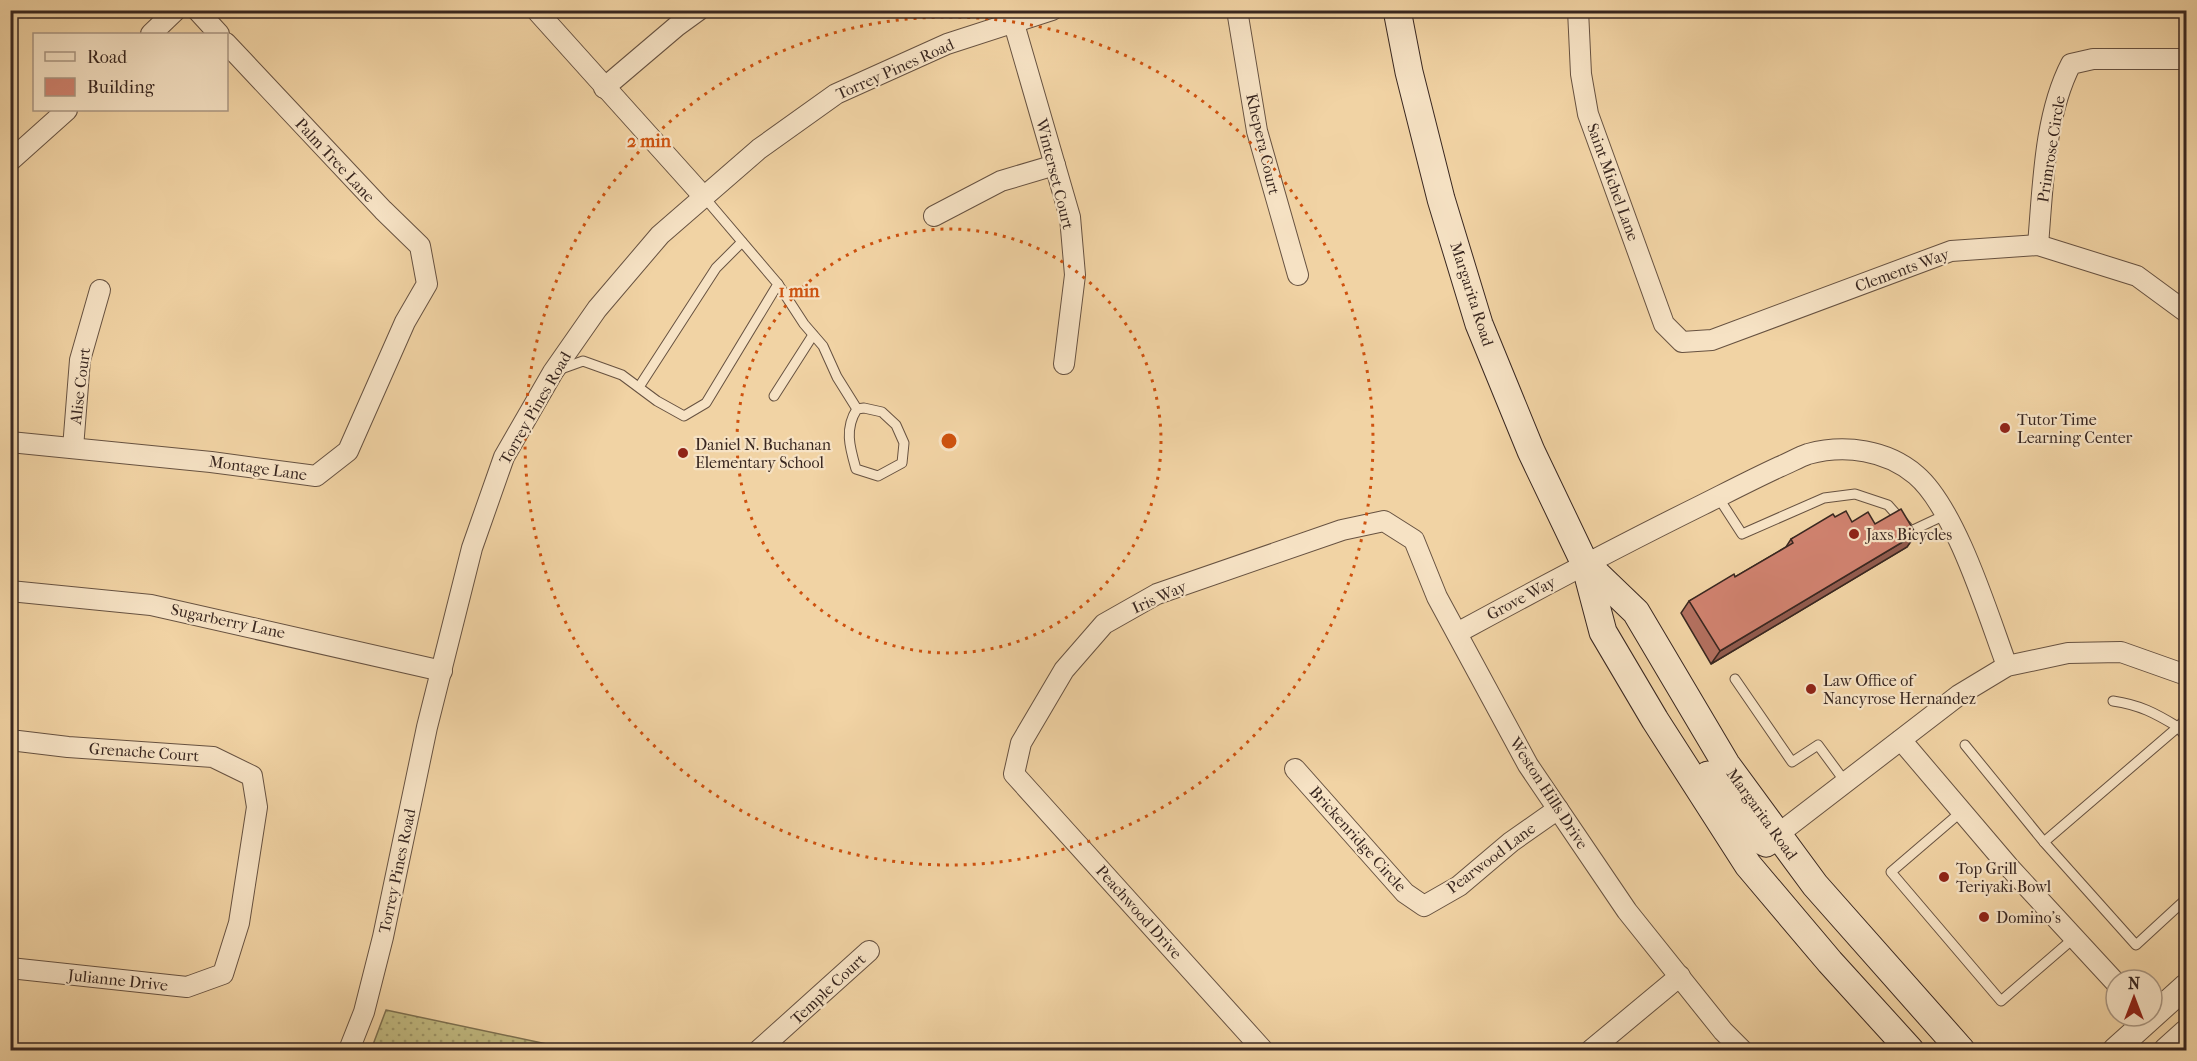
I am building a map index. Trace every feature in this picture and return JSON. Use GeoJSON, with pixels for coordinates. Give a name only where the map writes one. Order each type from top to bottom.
{"type":"FeatureCollection","features":[{"type":"Feature","properties":{"kind":"main road","name":"Margarita Road"},"geometry":{"type":"LineString","coordinates":[[1397,10],[1409,72],[1441,199],[1479,324],[1531,451],[1585,564],[1604,632],[1674,750],[1748,865],[1830,962],[1910,1050]]}},
{"type":"Feature","properties":{"kind":"main road","name":"Margarita Road"},"geometry":{"type":"LineString","coordinates":[[1585,564],[1636,612],[1726,764],[1815,885],[1961,1050]]}},
{"type":"Feature","properties":{"kind":"main road"},"geometry":{"type":"LineString","coordinates":[[1674,750],[1681,748],[1692,753],[1754,837],[1766,843],[1777,835]]}},
{"type":"Feature","properties":{"kind":"street"},"geometry":{"type":"LineString","coordinates":[[152,33],[176,10]]}},
{"type":"Feature","properties":{"kind":"street"},"geometry":{"type":"LineString","coordinates":[[197,10],[218,33]]}},
{"type":"Feature","properties":{"kind":"street"},"geometry":{"type":"LineString","coordinates":[[536,10],[704,197]]}},
{"type":"Feature","properties":{"kind":"street"},"geometry":{"type":"LineString","coordinates":[[604,88],[699,10]]}},
{"type":"Feature","properties":{"kind":"street","name":"Torrey Pines Road"},"geometry":{"type":"LineString","coordinates":[[349,1050],[364,1012],[383,937],[428,727],[472,548],[504,457],[553,372],[597,309],[660,235],[759,148],[836,94],[1012,17],[1052,10]]}},
{"type":"Feature","properties":{"kind":"street","name":"Khepera Court"},"geometry":{"type":"LineString","coordinates":[[1238,10],[1257,131],[1298,275]]}},
{"type":"Feature","properties":{"kind":"street","name":"Saint Michel Lane"},"geometry":{"type":"LineString","coordinates":[[1578,10],[1581,74],[1588,114],[1664,324],[1682,342]]}},
{"type":"Feature","properties":{"kind":"street","name":"Winterset Court"},"geometry":{"type":"LineString","coordinates":[[1012,17],[1070,217],[1075,275],[1064,364]]}},
{"type":"Feature","properties":{"kind":"street","name":"Palm Tree Lane"},"geometry":{"type":"LineString","coordinates":[[228,45],[383,210],[420,246],[428,284]]}},
{"type":"Feature","properties":{"kind":"street","name":"Primrose Circle"},"geometry":{"type":"LineString","coordinates":[[2038,245],[2046,164],[2055,107],[2062,81],[2071,64],[2093,58],[2187,59]]}},
{"type":"Feature","properties":{"kind":"street"},"geometry":{"type":"LineString","coordinates":[[10,161],[66,111]]}},
{"type":"Feature","properties":{"kind":"street"},"geometry":{"type":"LineString","coordinates":[[934,216],[1001,181],[1055,165]]}},
{"type":"Feature","properties":{"kind":"street","name":"Clements Way"},"geometry":{"type":"LineString","coordinates":[[1682,342],[1712,340],[1951,251],[2038,245],[2137,276],[2187,312]]}},
{"type":"Feature","properties":{"kind":"street","name":"Montage Lane"},"geometry":{"type":"LineString","coordinates":[[10,442],[211,462],[316,476],[348,451],[405,322],[428,284]]}},
{"type":"Feature","properties":{"kind":"street","name":"Alise Court"},"geometry":{"type":"LineString","coordinates":[[73,448],[80,360],[100,290]]}},
{"type":"Feature","properties":{"kind":"street","name":"Grove Way"},"geometry":{"type":"LineString","coordinates":[[1457,633],[1585,564],[1808,454],[1835,450],[1863,451],[1889,458],[1916,475],[1933,494],[1958,539],[2007,666]]}},
{"type":"Feature","properties":{"kind":"street","name":"Weston Hills Drive"},"geometry":{"type":"LineString","coordinates":[[1384,521],[1414,540],[1437,597],[1528,765],[1627,911],[1742,1050]]}},
{"type":"Feature","properties":{"kind":"street","name":"Iris Way"},"geometry":{"type":"LineString","coordinates":[[1014,774],[1021,743],[1058,679],[1104,624],[1157,594],[1342,530],[1384,521]]}},
{"type":"Feature","properties":{"kind":"street","name":"Sugarberry Lane"},"geometry":{"type":"LineString","coordinates":[[10,591],[151,605],[442,671]]}},
{"type":"Feature","properties":{"kind":"street"},"geometry":{"type":"LineString","coordinates":[[1777,835],[1959,695],[2007,666],[2068,653],[2121,652],[2187,675]]}},
{"type":"Feature","properties":{"kind":"street","name":"Grenache Court"},"geometry":{"type":"LineString","coordinates":[[10,740],[68,747],[213,757],[252,776],[257,807],[239,923],[223,974]]}},
{"type":"Feature","properties":{"kind":"street"},"geometry":{"type":"LineString","coordinates":[[1901,740],[1961,812],[2104,970]]}},
{"type":"Feature","properties":{"kind":"street","name":"Brickenridge Circle"},"geometry":{"type":"LineString","coordinates":[[1295,769],[1405,893],[1424,906]]}},
{"type":"Feature","properties":{"kind":"street","name":"Peachwood Drive"},"geometry":{"type":"LineString","coordinates":[[1014,774],[1263,1050]]}},
{"type":"Feature","properties":{"kind":"street","name":"Pearwood Lane"},"geometry":{"type":"LineString","coordinates":[[1424,906],[1459,886],[1511,842],[1558,809]]}},
{"type":"Feature","properties":{"kind":"street","name":"Temple Court"},"geometry":{"type":"LineString","coordinates":[[759,1050],[869,951]]}},
{"type":"Feature","properties":{"kind":"street","name":"Julianne Drive"},"geometry":{"type":"LineString","coordinates":[[10,968],[187,987],[223,974]]}},
{"type":"Feature","properties":{"kind":"street"},"geometry":{"type":"LineString","coordinates":[[1591,1050],[1680,976]]}},
{"type":"Feature","properties":{"kind":"street"},"geometry":{"type":"LineString","coordinates":[[2164,1004],[2187,986]]}},
{"type":"Feature","properties":{"kind":"street"},"geometry":{"type":"LineString","coordinates":[[2115,1050],[2137,1028]]}},
{"type":"Feature","properties":{"kind":"street"},"geometry":{"type":"LineString","coordinates":[[2166,1050],[2187,1032]]}},
{"type":"Feature","properties":{"kind":"lane"},"geometry":{"type":"LineString","coordinates":[[704,197],[778,284],[823,346],[837,377],[856,409]]}},
{"type":"Feature","properties":{"kind":"lane"},"geometry":{"type":"LineString","coordinates":[[639,387],[716,268],[742,242]]}},
{"type":"Feature","properties":{"kind":"lane"},"geometry":{"type":"LineString","coordinates":[[553,372],[583,361],[622,375],[657,401],[684,416],[706,403],[778,284]]}},
{"type":"Feature","properties":{"kind":"lane"},"geometry":{"type":"LineString","coordinates":[[774,396],[813,335]]}},
{"type":"Feature","properties":{"kind":"lane"},"geometry":{"type":"LineString","coordinates":[[856,409],[882,411],[896,425],[904,443],[902,463],[878,476],[856,469],[848,441],[850,419],[856,409]]}},
{"type":"Feature","properties":{"kind":"lane"},"geometry":{"type":"LineString","coordinates":[[1718,497],[1742,534],[1824,498],[1855,494],[1888,505],[1911,531],[1945,515]]}},
{"type":"Feature","properties":{"kind":"lane"},"geometry":{"type":"LineString","coordinates":[[1735,679],[1792,762],[1818,745],[1846,783]]}},
{"type":"Feature","properties":{"kind":"lane"},"geometry":{"type":"LineString","coordinates":[[2113,701],[2154,711],[2178,727],[2187,737]]}},
{"type":"Feature","properties":{"kind":"lane"},"geometry":{"type":"LineString","coordinates":[[2044,842],[2187,719]]}},
{"type":"Feature","properties":{"kind":"lane"},"geometry":{"type":"LineString","coordinates":[[1965,745],[2044,842],[2136,945],[2187,898]]}},
{"type":"Feature","properties":{"kind":"lane"},"geometry":{"type":"LineString","coordinates":[[1961,812],[1891,872],[2001,1001],[2074,938]]}},
{"type":"Feature","properties":{"kind":"shaded area"},"geometry":{"type":"Polygon","coordinates":[[[386,1010],[575,1050],[371,1050],[386,1010]]]}},
{"type":"Feature","properties":{"kind":"building"},"geometry":{"type":"Polygon","coordinates":[[[1901,509],[1916,534],[1720,651],[1689,601],[1793,543],[1791,539],[1833,514],[1835,517],[1846,511],[1852,522],[1868,512],[1875,524],[1901,509]]]}},
{"type":"Feature","properties":{"kind":"place","name":"Tutor Time Learning Center"},"geometry":{"type":"Point","coordinates":[2005,428]}},
{"type":"Feature","properties":{"kind":"place","name":"Daniel N. Buchanan Elementary School"},"geometry":{"type":"Point","coordinates":[683,453]}},
{"type":"Feature","properties":{"kind":"place","name":"Jaxs Bicycles"},"geometry":{"type":"Point","coordinates":[1854,534]}},
{"type":"Feature","properties":{"kind":"place","name":"Law Office of Nancyrose Hernandez"},"geometry":{"type":"Point","coordinates":[1811,689]}},
{"type":"Feature","properties":{"kind":"place","name":"Top Grill Teriyaki Bowl"},"geometry":{"type":"Point","coordinates":[1944,877]}},
{"type":"Feature","properties":{"kind":"place","name":"Domino's"},"geometry":{"type":"Point","coordinates":[1984,917]}}]}
